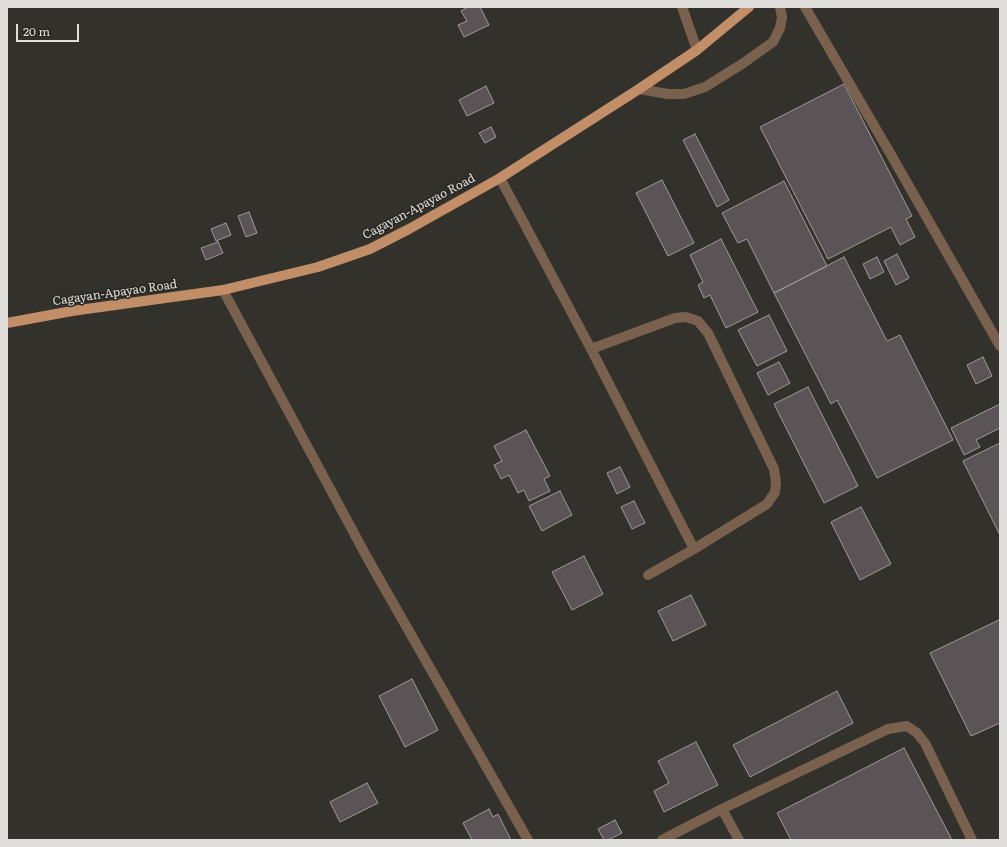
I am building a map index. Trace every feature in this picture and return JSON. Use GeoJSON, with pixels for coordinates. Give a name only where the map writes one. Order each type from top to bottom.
{"type":"FeatureCollection","features":[{"type":"Feature","properties":{"kind":"main road","name":"Cagayan-Apayao Road"},"geometry":{"type":"LineString","coordinates":[[7,323],[72,311],[223,290],[318,267],[370,249],[500,178],[697,50],[749,7]]}},
{"type":"Feature","properties":{"kind":"lane"},"geometry":{"type":"LineString","coordinates":[[682,7],[697,50]]}},
{"type":"Feature","properties":{"kind":"lane"},"geometry":{"type":"LineString","coordinates":[[639,89],[668,94],[684,94],[705,87],[742,64],[773,42],[780,28],[782,17],[780,7]]}},
{"type":"Feature","properties":{"kind":"lane"},"geometry":{"type":"LineString","coordinates":[[805,7],[890,152],[1000,346]]}},
{"type":"Feature","properties":{"kind":"lane"},"geometry":{"type":"LineString","coordinates":[[500,178],[591,349],[694,549]]}},
{"type":"Feature","properties":{"kind":"lane"},"geometry":{"type":"LineString","coordinates":[[223,290],[369,561],[528,840]]}},
{"type":"Feature","properties":{"kind":"lane"},"geometry":{"type":"LineString","coordinates":[[591,349],[675,318],[686,317],[698,321],[708,333],[774,469],[776,482],[775,492],[767,504],[694,549],[648,575]]}},
{"type":"Feature","properties":{"kind":"lane"},"geometry":{"type":"LineString","coordinates":[[662,840],[722,808],[888,728],[907,726],[917,733],[925,743],[972,840]]}},
{"type":"Feature","properties":{"kind":"lane"},"geometry":{"type":"LineString","coordinates":[[722,808],[739,840]]}},
{"type":"Feature","properties":{"kind":"building"},"geometry":{"type":"Polygon","coordinates":[[[468,7],[480,7],[489,25],[464,37],[458,25],[467,21],[461,11],[468,7]]]}},
{"type":"Feature","properties":{"kind":"building"},"geometry":{"type":"Polygon","coordinates":[[[844,84],[912,216],[906,219],[915,237],[900,245],[891,227],[828,259],[760,127],[844,84]]]}},
{"type":"Feature","properties":{"kind":"building"},"geometry":{"type":"Polygon","coordinates":[[[486,86],[494,103],[467,116],[459,100],[486,86]]]}},
{"type":"Feature","properties":{"kind":"building"},"geometry":{"type":"Polygon","coordinates":[[[491,127],[496,137],[485,143],[479,133],[491,127]]]}},
{"type":"Feature","properties":{"kind":"building"},"geometry":{"type":"Polygon","coordinates":[[[695,134],[729,200],[717,207],[683,140],[695,134]]]}},
{"type":"Feature","properties":{"kind":"building"},"geometry":{"type":"Polygon","coordinates":[[[662,180],[694,243],[668,256],[636,193],[662,180]]]}},
{"type":"Feature","properties":{"kind":"building"},"geometry":{"type":"Polygon","coordinates":[[[784,181],[827,266],[774,293],[747,239],[738,243],[722,213],[784,181]]]}},
{"type":"Feature","properties":{"kind":"building"},"geometry":{"type":"Polygon","coordinates":[[[249,212],[257,233],[246,237],[238,216],[249,212]]]}},
{"type":"Feature","properties":{"kind":"building"},"geometry":{"type":"Polygon","coordinates":[[[226,223],[231,235],[216,241],[211,229],[226,223]]]}},
{"type":"Feature","properties":{"kind":"building"},"geometry":{"type":"Polygon","coordinates":[[[721,239],[758,312],[726,328],[710,295],[704,298],[698,285],[703,282],[690,255],[721,239]]]}},
{"type":"Feature","properties":{"kind":"building"},"geometry":{"type":"Polygon","coordinates":[[[218,242],[223,253],[206,260],[201,248],[218,242]]]}},
{"type":"Feature","properties":{"kind":"building"},"geometry":{"type":"Polygon","coordinates":[[[897,254],[909,278],[896,285],[884,261],[897,254]]]}},
{"type":"Feature","properties":{"kind":"building"},"geometry":{"type":"Polygon","coordinates":[[[844,257],[887,341],[900,335],[953,440],[877,478],[837,400],[831,404],[774,293],[844,257]]]}},
{"type":"Feature","properties":{"kind":"building"},"geometry":{"type":"Polygon","coordinates":[[[877,257],[884,272],[870,279],[863,264],[877,257]]]}},
{"type":"Feature","properties":{"kind":"building"},"geometry":{"type":"Polygon","coordinates":[[[769,315],[787,351],[757,366],[738,330],[769,315]]]}},
{"type":"Feature","properties":{"kind":"building"},"geometry":{"type":"Polygon","coordinates":[[[983,357],[992,376],[976,384],[967,365],[983,357]]]}},
{"type":"Feature","properties":{"kind":"building"},"geometry":{"type":"Polygon","coordinates":[[[779,362],[790,383],[768,395],[757,373],[779,362]]]}},
{"type":"Feature","properties":{"kind":"building"},"geometry":{"type":"Polygon","coordinates":[[[808,387],[858,486],[824,503],[774,404],[808,387]]]}},
{"type":"Feature","properties":{"kind":"building"},"geometry":{"type":"Polygon","coordinates":[[[1000,404],[1000,428],[976,440],[980,447],[964,455],[951,428],[1000,404]]]}},
{"type":"Feature","properties":{"kind":"building"},"geometry":{"type":"Polygon","coordinates":[[[526,430],[550,476],[544,479],[550,491],[529,501],[524,490],[518,493],[509,475],[501,479],[494,465],[502,461],[494,446],[526,430]]]}},
{"type":"Feature","properties":{"kind":"building"},"geometry":{"type":"Polygon","coordinates":[[[1000,443],[1000,535],[963,461],[1000,443]]]}},
{"type":"Feature","properties":{"kind":"building"},"geometry":{"type":"Polygon","coordinates":[[[620,467],[630,487],[617,494],[607,473],[620,467]]]}},
{"type":"Feature","properties":{"kind":"building"},"geometry":{"type":"Polygon","coordinates":[[[560,491],[572,515],[542,531],[529,506],[560,491]]]}},
{"type":"Feature","properties":{"kind":"building"},"geometry":{"type":"Polygon","coordinates":[[[634,501],[645,523],[632,529],[621,507],[634,501]]]}},
{"type":"Feature","properties":{"kind":"building"},"geometry":{"type":"Polygon","coordinates":[[[861,507],[891,564],[860,580],[831,522],[861,507]]]}},
{"type":"Feature","properties":{"kind":"building"},"geometry":{"type":"Polygon","coordinates":[[[584,556],[603,594],[572,610],[552,572],[584,556]]]}},
{"type":"Feature","properties":{"kind":"building"},"geometry":{"type":"Polygon","coordinates":[[[691,595],[706,625],[673,641],[658,611],[691,595]]]}},
{"type":"Feature","properties":{"kind":"building"},"geometry":{"type":"Polygon","coordinates":[[[999,620],[1000,723],[971,736],[930,653],[999,620]]]}},
{"type":"Feature","properties":{"kind":"building"},"geometry":{"type":"Polygon","coordinates":[[[412,679],[438,730],[405,747],[379,696],[412,679]]]}},
{"type":"Feature","properties":{"kind":"building"},"geometry":{"type":"Polygon","coordinates":[[[837,691],[853,723],[750,777],[733,745],[837,691]]]}},
{"type":"Feature","properties":{"kind":"building"},"geometry":{"type":"Polygon","coordinates":[[[696,742],[718,785],[664,812],[654,791],[669,783],[658,761],[696,742]]]}},
{"type":"Feature","properties":{"kind":"building"},"geometry":{"type":"Polygon","coordinates":[[[904,748],[952,840],[791,840],[777,813],[904,748]]]}},
{"type":"Feature","properties":{"kind":"building"},"geometry":{"type":"Polygon","coordinates":[[[367,783],[378,803],[340,822],[330,802],[367,783]]]}},
{"type":"Feature","properties":{"kind":"building"},"geometry":{"type":"Polygon","coordinates":[[[489,809],[493,817],[498,814],[511,840],[472,840],[463,823],[489,809]]]}},
{"type":"Feature","properties":{"kind":"building"},"geometry":{"type":"Polygon","coordinates":[[[615,820],[622,833],[608,840],[604,840],[598,829],[615,820]]]}}]}
